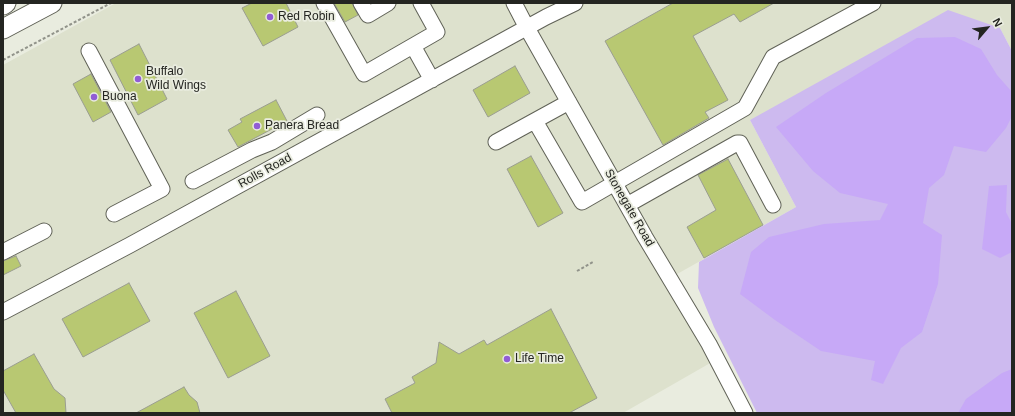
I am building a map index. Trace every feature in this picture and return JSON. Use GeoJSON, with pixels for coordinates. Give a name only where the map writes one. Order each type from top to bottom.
{"type":"FeatureCollection","features":[{"type":"Feature","properties":{"kind":"main road"},"geometry":{"type":"LineString","coordinates":[[3,29],[52,3]]}},
{"type":"Feature","properties":{"kind":"street"},"geometry":{"type":"LineString","coordinates":[[324,3],[364,74],[437,32],[421,3]]}},
{"type":"Feature","properties":{"kind":"street"},"geometry":{"type":"LineString","coordinates":[[361,3],[368,15],[388,3]]}},
{"type":"Feature","properties":{"kind":"street","name":"Stonegate Road"},"geometry":{"type":"LineString","coordinates":[[514,3],[627,205],[709,344],[745,413]]}},
{"type":"Feature","properties":{"kind":"street","name":"Rolls Road"},"geometry":{"type":"LineString","coordinates":[[3,312],[130,245],[527,28],[576,3]]}},
{"type":"Feature","properties":{"kind":"street"},"geometry":{"type":"LineString","coordinates":[[536,121],[582,202],[746,108],[773,57],[873,3]]}},
{"type":"Feature","properties":{"kind":"street"},"geometry":{"type":"LineString","coordinates":[[413,46],[432,80]]}},
{"type":"Feature","properties":{"kind":"street"},"geometry":{"type":"LineString","coordinates":[[89,51],[162,189],[114,214]]}},
{"type":"Feature","properties":{"kind":"street"},"geometry":{"type":"LineString","coordinates":[[496,142],[569,102]]}},
{"type":"Feature","properties":{"kind":"street"},"geometry":{"type":"LineString","coordinates":[[193,181],[252,150],[272,142],[317,115]]}},
{"type":"Feature","properties":{"kind":"street"},"geometry":{"type":"LineString","coordinates":[[627,205],[737,143],[740,143],[773,204]]}},
{"type":"Feature","properties":{"kind":"street"},"geometry":{"type":"LineString","coordinates":[[3,252],[44,231]]}},
{"type":"Feature","properties":{"kind":"path"},"geometry":{"type":"LineString","coordinates":[[3,60],[111,3]]}},
{"type":"Feature","properties":{"kind":"path"},"geometry":{"type":"LineString","coordinates":[[577,271],[593,262]]}},
{"type":"Feature","properties":{"kind":"shaded area"},"geometry":{"type":"Polygon","coordinates":[[[116,3],[1012,3],[1012,51],[1000,28],[750,120],[796,207],[663,282],[712,362],[623,413],[3,413],[3,65],[116,3]]]}},
{"type":"Feature","properties":{"kind":"shaded area"},"geometry":{"type":"Polygon","coordinates":[[[948,10],[1000,28],[1012,51],[1012,413],[757,413],[714,327],[698,288],[699,262],[796,207],[750,120],[948,10]]]}},
{"type":"Feature","properties":{"kind":"shaded area"},"geometry":{"type":"Polygon","coordinates":[[[955,37],[981,49],[997,75],[1012,92],[1012,116],[1006,128],[986,152],[954,146],[944,175],[929,188],[923,223],[942,235],[938,284],[922,332],[901,348],[883,384],[871,380],[875,361],[821,351],[740,294],[751,252],[769,237],[824,224],[880,220],[888,204],[840,193],[813,171],[776,127],[826,93],[917,38],[955,37]]]}},
{"type":"Feature","properties":{"kind":"shaded area"},"geometry":{"type":"Polygon","coordinates":[[[1007,185],[1006,212],[1012,224],[1012,252],[1000,258],[982,249],[989,186],[1007,185]]]}},
{"type":"Feature","properties":{"kind":"shaded area"},"geometry":{"type":"Polygon","coordinates":[[[1012,369],[1012,413],[958,413],[966,399],[1002,373],[1012,369]]]}},
{"type":"Feature","properties":{"kind":"building","name":"Red Robin"},"geometry":{"type":"Polygon","coordinates":[[[252,3],[286,3],[298,27],[263,46],[242,8],[252,3]]]}},
{"type":"Feature","properties":{"kind":"building"},"geometry":{"type":"Polygon","coordinates":[[[334,3],[352,3],[358,15],[345,22],[334,3]]]}},
{"type":"Feature","properties":{"kind":"building"},"geometry":{"type":"Polygon","coordinates":[[[673,3],[774,3],[740,22],[734,14],[693,36],[728,100],[705,112],[709,118],[663,145],[605,41],[673,3]]]}},
{"type":"Feature","properties":{"kind":"building","name":"Buffalo Wild Wings"},"geometry":{"type":"Polygon","coordinates":[[[139,44],[167,99],[138,115],[110,60],[139,44]]]}},
{"type":"Feature","properties":{"kind":"building"},"geometry":{"type":"Polygon","coordinates":[[[515,66],[530,93],[488,117],[473,90],[515,66]]]}},
{"type":"Feature","properties":{"kind":"building","name":"Buona"},"geometry":{"type":"Polygon","coordinates":[[[91,74],[111,112],[93,122],[73,84],[91,74]]]}},
{"type":"Feature","properties":{"kind":"building","name":"Panera Bread"},"geometry":{"type":"Polygon","coordinates":[[[276,100],[287,121],[238,147],[228,130],[242,122],[240,119],[276,100]]]}},
{"type":"Feature","properties":{"kind":"building"},"geometry":{"type":"Polygon","coordinates":[[[531,156],[563,213],[538,227],[507,169],[531,156]]]}},
{"type":"Feature","properties":{"kind":"building"},"geometry":{"type":"Polygon","coordinates":[[[728,159],[763,225],[704,258],[687,227],[716,210],[698,175],[728,159]]]}},
{"type":"Feature","properties":{"kind":"building"},"geometry":{"type":"Polygon","coordinates":[[[16,256],[21,266],[3,275],[3,261],[16,256]]]}},
{"type":"Feature","properties":{"kind":"building"},"geometry":{"type":"Polygon","coordinates":[[[129,283],[150,321],[83,357],[62,319],[129,283]]]}},
{"type":"Feature","properties":{"kind":"building"},"geometry":{"type":"Polygon","coordinates":[[[236,291],[270,356],[228,378],[194,313],[236,291]]]}},
{"type":"Feature","properties":{"kind":"building","name":"Life Time"},"geometry":{"type":"Polygon","coordinates":[[[551,309],[597,398],[569,413],[392,413],[385,399],[415,383],[412,377],[436,363],[439,342],[459,354],[484,340],[487,345],[551,309]]]}},
{"type":"Feature","properties":{"kind":"building"},"geometry":{"type":"Polygon","coordinates":[[[34,354],[54,389],[65,398],[66,413],[16,413],[3,390],[3,371],[34,354]]]}},
{"type":"Feature","properties":{"kind":"building"},"geometry":{"type":"Polygon","coordinates":[[[184,387],[189,395],[197,402],[200,413],[136,413],[184,387]]]}},
{"type":"Feature","properties":{"kind":"place","name":"Red Robin"},"geometry":{"type":"Point","coordinates":[270,17]}},
{"type":"Feature","properties":{"kind":"place","name":"Buffalo Wild Wings"},"geometry":{"type":"Point","coordinates":[138,79]}},
{"type":"Feature","properties":{"kind":"place","name":"Buona"},"geometry":{"type":"Point","coordinates":[94,97]}},
{"type":"Feature","properties":{"kind":"place","name":"Panera Bread"},"geometry":{"type":"Point","coordinates":[257,126]}},
{"type":"Feature","properties":{"kind":"place","name":"Life Time"},"geometry":{"type":"Point","coordinates":[507,359]}}]}
